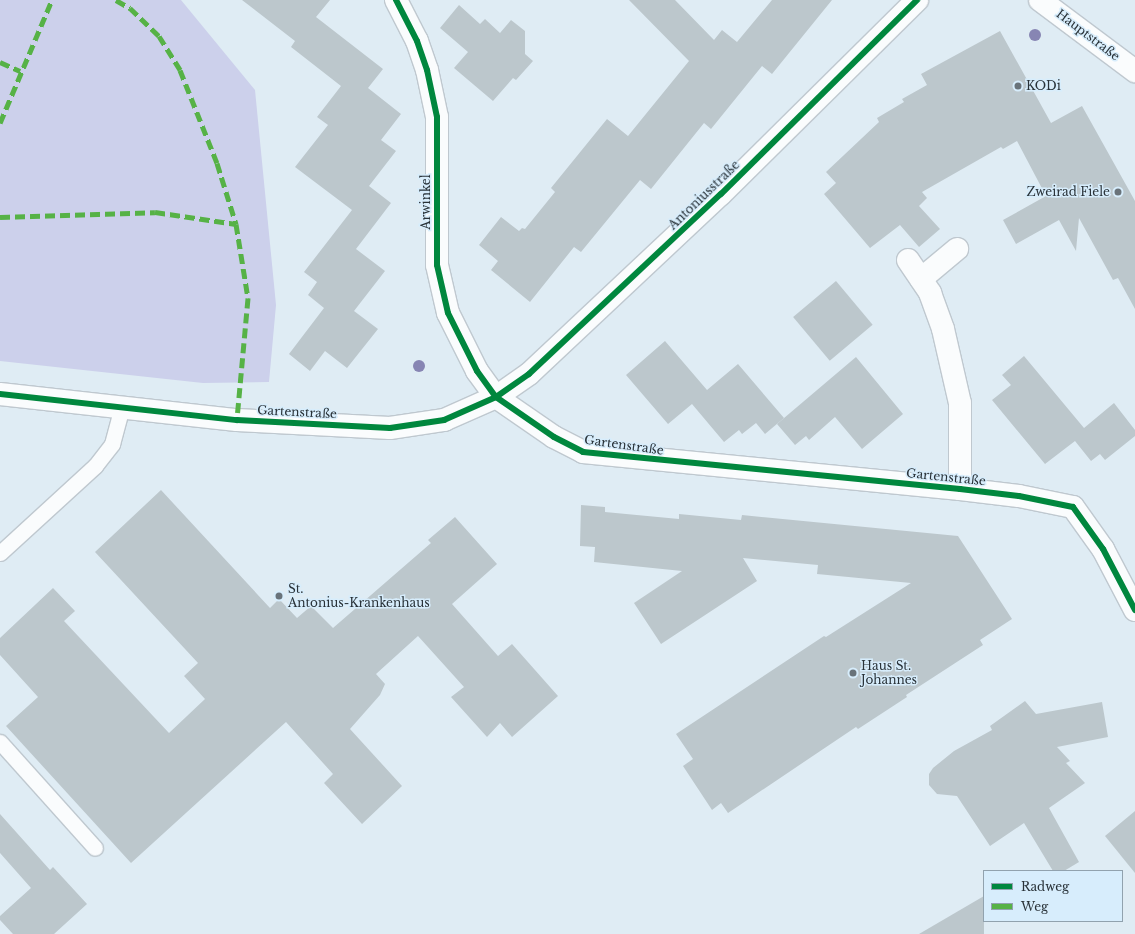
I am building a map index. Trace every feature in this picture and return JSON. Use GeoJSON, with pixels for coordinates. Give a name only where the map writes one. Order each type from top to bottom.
{"type":"FeatureCollection","features":[{"type":"Feature","properties":{"kind":"street","name":"Arwinkel"},"geometry":{"type":"LineString","coordinates":[[396,0],[417,41],[427,70],[436,117],[437,265],[448,314],[477,371],[496,397]]}},
{"type":"Feature","properties":{"kind":"street","name":"Antoniusstraße"},"geometry":{"type":"LineString","coordinates":[[496,397],[529,374],[583,325],[830,88],[917,0]]}},
{"type":"Feature","properties":{"kind":"street","name":"Hauptstraße"},"geometry":{"type":"LineString","coordinates":[[1040,0],[1135,71]]}},
{"type":"Feature","properties":{"kind":"street"},"geometry":{"type":"LineString","coordinates":[[921,279],[957,249]]}},
{"type":"Feature","properties":{"kind":"street","name":"Gartenstraße"},"geometry":{"type":"LineString","coordinates":[[908,260],[930,293],[943,329],[960,403],[960,489]]}},
{"type":"Feature","properties":{"kind":"street","name":"Gartenstraße"},"geometry":{"type":"LineString","coordinates":[[0,394],[237,420],[390,428],[444,420],[496,397],[554,437],[583,452],[1019,496],[1073,507],[1103,549],[1135,610]]}},
{"type":"Feature","properties":{"kind":"lane"},"geometry":{"type":"LineString","coordinates":[[0,553],[95,466],[112,444],[122,407]]}},
{"type":"Feature","properties":{"kind":"lane"},"geometry":{"type":"LineString","coordinates":[[0,742],[95,848]]}},
{"type":"Feature","properties":{"kind":"shaded area"},"geometry":{"type":"Polygon","coordinates":[[[0,0],[181,0],[255,90],[276,305],[269,382],[203,383],[0,361],[0,0]]]}},
{"type":"Feature","properties":{"kind":"building"},"geometry":{"type":"Polygon","coordinates":[[[242,0],[330,0],[316,17],[383,69],[368,88],[401,114],[381,140],[396,151],[369,186],[391,203],[356,249],[385,271],[354,311],[378,329],[347,368],[325,351],[310,371],[289,354],[324,308],[308,295],[317,282],[304,272],[352,210],[295,167],[328,125],[317,117],[341,86],[291,47],[295,41],[242,0]]]}},
{"type":"Feature","properties":{"kind":"building"},"geometry":{"type":"Polygon","coordinates":[[[629,0],[675,0],[714,40],[722,30],[737,42],[772,0],[832,0],[772,74],[762,66],[711,129],[704,123],[651,189],[640,180],[581,252],[574,247],[530,302],[491,270],[498,261],[479,245],[501,217],[519,231],[522,228],[525,229],[555,192],[551,188],[607,119],[628,136],[689,61],[629,0]]]}},
{"type":"Feature","properties":{"kind":"building"},"geometry":{"type":"Polygon","coordinates":[[[459,5],[480,24],[485,19],[500,33],[511,20],[525,31],[525,54],[533,61],[516,80],[513,78],[493,101],[454,68],[468,52],[440,28],[459,5]]]}},
{"type":"Feature","properties":{"kind":"building"},"geometry":{"type":"Polygon","coordinates":[[[1000,31],[1051,123],[1082,106],[1135,201],[1135,309],[1118,278],[1113,280],[1079,218],[1076,251],[1059,220],[1016,244],[1003,220],[1046,196],[1017,141],[1003,149],[1001,147],[922,192],[927,198],[919,206],[940,229],[919,247],[900,225],[870,248],[824,194],[836,183],[826,172],[879,122],[877,118],[904,102],[902,99],[927,85],[921,74],[1000,31]]]}},
{"type":"Feature","properties":{"kind":"building"},"geometry":{"type":"Polygon","coordinates":[[[836,281],[873,325],[830,361],[793,317],[836,281]]]}},
{"type":"Feature","properties":{"kind":"building"},"geometry":{"type":"Polygon","coordinates":[[[665,341],[707,390],[738,364],[784,418],[765,434],[756,423],[742,434],[739,430],[724,442],[692,404],[668,424],[626,375],[665,341]]]}},
{"type":"Feature","properties":{"kind":"building"},"geometry":{"type":"Polygon","coordinates":[[[1024,356],[1084,428],[1114,403],[1135,430],[1135,436],[1105,460],[1100,454],[1091,461],[1075,441],[1045,464],[992,400],[1011,385],[1002,375],[1024,356]]]}},
{"type":"Feature","properties":{"kind":"building"},"geometry":{"type":"Polygon","coordinates":[[[856,357],[903,414],[862,449],[835,417],[809,440],[806,436],[795,445],[777,424],[856,357]]]}},
{"type":"Feature","properties":{"kind":"building"},"geometry":{"type":"Polygon","coordinates":[[[161,490],[270,608],[279,599],[297,618],[311,606],[333,628],[431,543],[428,540],[455,517],[497,564],[452,604],[498,656],[512,644],[558,696],[512,737],[500,723],[487,737],[451,697],[464,687],[418,636],[376,674],[385,684],[380,695],[350,729],[402,786],[362,824],[324,783],[333,774],[286,722],[131,863],[6,726],[38,697],[0,655],[0,638],[53,588],[75,611],[64,621],[169,733],[205,699],[184,676],[198,663],[95,552],[161,490]]]}},
{"type":"Feature","properties":{"kind":"building","name":"Haus St. Johannes"},"geometry":{"type":"Polygon","coordinates":[[[581,505],[605,507],[605,512],[679,519],[679,514],[741,520],[742,515],[958,536],[1012,619],[980,640],[983,645],[906,695],[907,697],[858,729],[856,727],[728,813],[721,803],[712,810],[683,766],[693,759],[676,734],[824,636],[826,637],[911,583],[817,574],[818,565],[743,558],[757,581],[661,644],[634,603],[682,571],[594,562],[595,547],[580,546],[581,505]]]}},
{"type":"Feature","properties":{"kind":"building"},"geometry":{"type":"Polygon","coordinates":[[[1025,701],[1036,714],[1102,702],[1108,737],[1057,747],[1070,761],[1066,763],[1085,783],[1049,808],[1079,862],[1066,870],[1052,870],[1024,823],[990,846],[957,796],[937,794],[929,785],[929,774],[933,768],[954,751],[992,730],[990,726],[1025,701]]]}},
{"type":"Feature","properties":{"kind":"building"},"geometry":{"type":"Polygon","coordinates":[[[1135,811],[1135,873],[1105,836],[1135,811]]]}},
{"type":"Feature","properties":{"kind":"building"},"geometry":{"type":"Polygon","coordinates":[[[0,814],[50,870],[53,867],[87,904],[54,934],[13,934],[0,920],[0,916],[31,888],[0,853],[0,814]]]}},
{"type":"Feature","properties":{"kind":"building"},"geometry":{"type":"Polygon","coordinates":[[[983,897],[984,934],[919,934],[983,897]]]}},
{"type":"Feature","properties":{"kind":"marked path"},"geometry":{"type":"LineString","coordinates":[[0,123],[52,0]]}},
{"type":"Feature","properties":{"kind":"marked path"},"geometry":{"type":"LineString","coordinates":[[116,0],[130,8],[159,36],[180,70],[217,163],[236,224],[248,298],[237,420]]}},
{"type":"Feature","properties":{"kind":"marked path"},"geometry":{"type":"LineString","coordinates":[[0,62],[20,71]]}},
{"type":"Feature","properties":{"kind":"marked path"},"geometry":{"type":"LineString","coordinates":[[0,217],[155,212],[236,224]]}},
{"type":"Feature","properties":{"kind":"cycle path"},"geometry":{"type":"LineString","coordinates":[[396,0],[417,41],[427,70],[437,117],[437,265],[448,313],[477,371],[496,397],[554,437],[583,452],[960,489],[1019,496],[1073,507],[1103,549],[1135,610]]}},
{"type":"Feature","properties":{"kind":"cycle path"},"geometry":{"type":"LineString","coordinates":[[0,394],[237,420],[390,428],[444,420],[496,397],[529,374],[721,194],[917,0]]}},
{"type":"Feature","properties":{"kind":"place","name":"KODi"},"geometry":{"type":"Point","coordinates":[1018,86]}},
{"type":"Feature","properties":{"kind":"place","name":"Zweirad Fiele"},"geometry":{"type":"Point","coordinates":[1118,192]}},
{"type":"Feature","properties":{"kind":"place","name":"St. Antonius-Krankenhaus"},"geometry":{"type":"Point","coordinates":[279,596]}},
{"type":"Feature","properties":{"kind":"place","name":"Haus St. Johannes"},"geometry":{"type":"Point","coordinates":[853,673]}}]}
